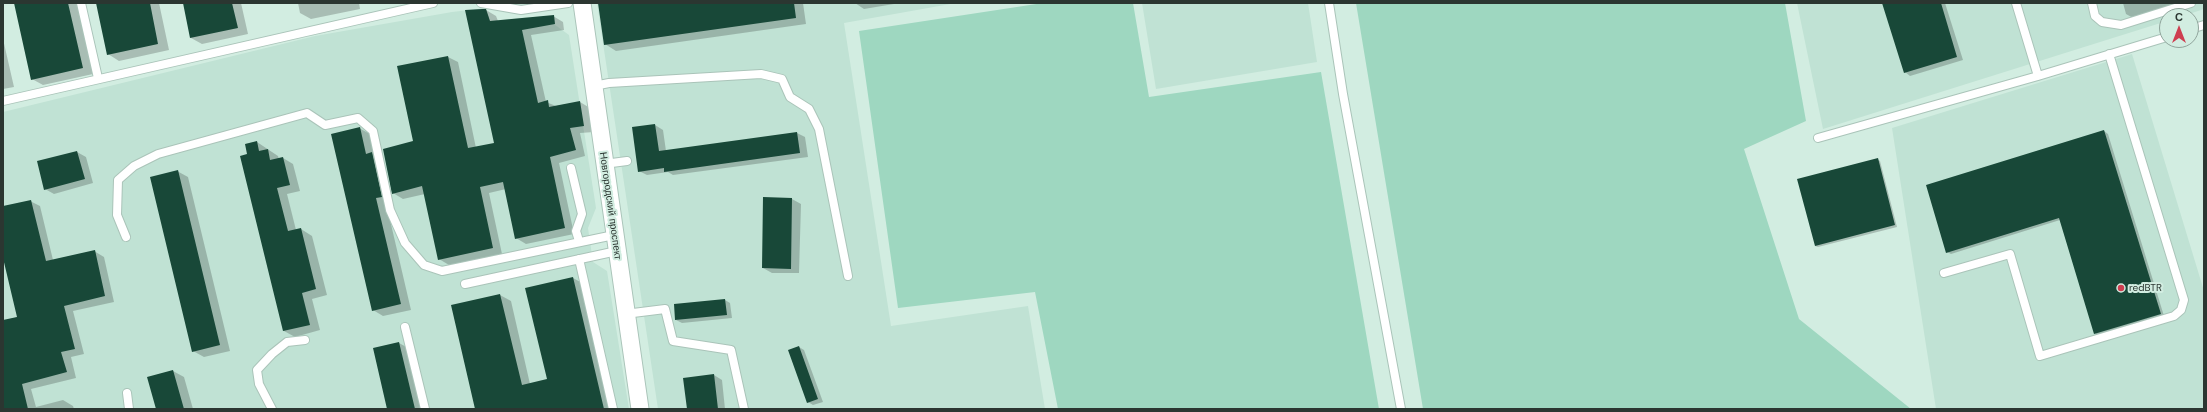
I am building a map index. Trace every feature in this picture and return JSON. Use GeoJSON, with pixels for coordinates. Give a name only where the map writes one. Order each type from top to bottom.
{"type":"FeatureCollection","features":[{"type":"Feature","properties":{"kind":"street","name":"Новгородский проспект"},"geometry":{"type":"LineString","coordinates":[[582,3],[625,314],[640,409]]}},
{"type":"Feature","properties":{"kind":"lane"},"geometry":{"type":"LineString","coordinates":[[81,3],[98,78]]}},
{"type":"Feature","properties":{"kind":"lane"},"geometry":{"type":"LineString","coordinates":[[3,101],[98,78],[433,3]]}},
{"type":"Feature","properties":{"kind":"lane"},"geometry":{"type":"LineString","coordinates":[[481,3],[501,5],[521,10],[568,3]]}},
{"type":"Feature","properties":{"kind":"lane"},"geometry":{"type":"LineString","coordinates":[[1329,3],[1343,94],[1401,409]]}},
{"type":"Feature","properties":{"kind":"lane"},"geometry":{"type":"LineString","coordinates":[[2016,3],[2038,76]]}},
{"type":"Feature","properties":{"kind":"lane"},"geometry":{"type":"LineString","coordinates":[[2092,3],[2095,16],[2102,22],[2121,25],[2191,3]]}},
{"type":"Feature","properties":{"kind":"lane"},"geometry":{"type":"LineString","coordinates":[[1818,138],[2038,76],[2159,39]]}},
{"type":"Feature","properties":{"kind":"lane"},"geometry":{"type":"LineString","coordinates":[[1944,273],[2010,254],[2040,356],[2174,316],[2181,310],[2184,300],[2109,54]]}},
{"type":"Feature","properties":{"kind":"lane"},"geometry":{"type":"LineString","coordinates":[[594,86],[609,83],[761,74],[782,80],[790,97],[808,109],[819,129],[848,276]]}},
{"type":"Feature","properties":{"kind":"lane"},"geometry":{"type":"LineString","coordinates":[[126,237],[117,215],[118,180],[134,166],[158,154],[307,113],[325,125],[358,118],[373,131],[390,210],[405,243],[424,265],[442,271],[579,241],[615,243]]}},
{"type":"Feature","properties":{"kind":"lane"},"geometry":{"type":"LineString","coordinates":[[604,164],[627,161]]}},
{"type":"Feature","properties":{"kind":"lane"},"geometry":{"type":"LineString","coordinates":[[571,168],[582,214],[576,231],[579,241]]}},
{"type":"Feature","properties":{"kind":"lane"},"geometry":{"type":"LineString","coordinates":[[465,284],[579,259],[615,243]]}},
{"type":"Feature","properties":{"kind":"lane"},"geometry":{"type":"LineString","coordinates":[[579,259],[613,409]]}},
{"type":"Feature","properties":{"kind":"lane"},"geometry":{"type":"LineString","coordinates":[[625,314],[665,309],[673,341],[731,350],[744,409]]}},
{"type":"Feature","properties":{"kind":"lane"},"geometry":{"type":"LineString","coordinates":[[405,327],[425,409]]}},
{"type":"Feature","properties":{"kind":"lane"},"geometry":{"type":"LineString","coordinates":[[272,409],[259,384],[257,370],[272,354],[287,342],[305,340]]}},
{"type":"Feature","properties":{"kind":"lane"},"geometry":{"type":"LineString","coordinates":[[127,393],[129,409]]}},
{"type":"Feature","properties":{"kind":"shaded area"},"geometry":{"type":"Polygon","coordinates":[[[597,3],[956,3],[844,23],[891,326],[1028,306],[1045,409],[658,409],[597,3]]]}},
{"type":"Feature","properties":{"kind":"shaded area"},"geometry":{"type":"Polygon","coordinates":[[[1142,3],[1308,3],[1317,62],[1156,89],[1142,3]]]}},
{"type":"Feature","properties":{"kind":"shaded area"},"geometry":{"type":"Polygon","coordinates":[[[1797,3],[2204,3],[2204,9],[2199,11],[2199,8],[2159,8],[2159,24],[1823,129],[1797,3]]]}},
{"type":"Feature","properties":{"kind":"shaded area"},"geometry":{"type":"Polygon","coordinates":[[[486,8],[490,21],[543,16],[569,35],[596,208],[588,228],[593,262],[607,271],[629,409],[3,409],[3,112],[315,36],[452,12],[486,8]]]}},
{"type":"Feature","properties":{"kind":"shaded area"},"geometry":{"type":"Polygon","coordinates":[[[2132,54],[2204,291],[2204,409],[1936,409],[1892,128],[2132,54]]]}},
{"type":"Feature","properties":{"kind":"green space"},"geometry":{"type":"Polygon","coordinates":[[[1043,3],[1133,3],[1149,97],[1321,72],[1379,409],[1058,409],[1035,292],[898,308],[859,31],[1043,3]]]}},
{"type":"Feature","properties":{"kind":"green space"},"geometry":{"type":"Polygon","coordinates":[[[1356,3],[1785,3],[1806,121],[1744,149],[1799,319],[1911,409],[1423,409],[1356,3]]]}},
{"type":"Feature","properties":{"kind":"building"},"geometry":{"type":"Polygon","coordinates":[[[14,3],[68,3],[83,68],[31,80],[14,3]]]}},
{"type":"Feature","properties":{"kind":"building"},"geometry":{"type":"Polygon","coordinates":[[[96,3],[150,3],[158,44],[107,55],[96,3]]]}},
{"type":"Feature","properties":{"kind":"building"},"geometry":{"type":"Polygon","coordinates":[[[183,3],[232,3],[238,28],[190,38],[183,3]]]}},
{"type":"Feature","properties":{"kind":"building"},"geometry":{"type":"Polygon","coordinates":[[[598,3],[794,3],[796,18],[604,45],[598,3]]]}},
{"type":"Feature","properties":{"kind":"building"},"geometry":{"type":"Polygon","coordinates":[[[1882,3],[1941,3],[1957,57],[1904,73],[1882,3]]]}},
{"type":"Feature","properties":{"kind":"building"},"geometry":{"type":"Polygon","coordinates":[[[486,9],[490,21],[554,15],[555,24],[522,30],[538,103],[548,100],[549,107],[580,101],[584,126],[570,128],[576,150],[550,157],[565,228],[515,239],[503,182],[480,187],[493,248],[438,260],[422,186],[392,194],[383,149],[413,141],[397,66],[448,56],[468,148],[494,143],[465,10],[486,9]]]}},
{"type":"Feature","properties":{"kind":"building"},"geometry":{"type":"Polygon","coordinates":[[[655,124],[659,151],[797,132],[800,153],[664,172],[664,168],[638,172],[632,127],[655,124]]]}},
{"type":"Feature","properties":{"kind":"building"},"geometry":{"type":"Polygon","coordinates":[[[360,127],[366,154],[372,152],[382,197],[376,198],[401,304],[372,311],[331,134],[360,127]]]}},
{"type":"Feature","properties":{"kind":"building"},"geometry":{"type":"Polygon","coordinates":[[[2104,130],[2161,314],[2094,334],[2059,218],[1946,253],[1926,185],[2104,130]]]}},
{"type":"Feature","properties":{"kind":"building"},"geometry":{"type":"Polygon","coordinates":[[[257,141],[259,151],[268,149],[270,160],[283,157],[290,185],[277,188],[288,231],[301,228],[316,289],[302,293],[310,325],[283,331],[240,156],[247,154],[245,144],[257,141]]]}},
{"type":"Feature","properties":{"kind":"building"},"geometry":{"type":"Polygon","coordinates":[[[77,151],[85,179],[44,190],[37,161],[77,151]]]}},
{"type":"Feature","properties":{"kind":"building"},"geometry":{"type":"Polygon","coordinates":[[[1878,158],[1895,225],[1815,246],[1797,179],[1878,158]]]}},
{"type":"Feature","properties":{"kind":"building"},"geometry":{"type":"Polygon","coordinates":[[[178,170],[220,345],[192,352],[150,177],[178,170]]]}},
{"type":"Feature","properties":{"kind":"building"},"geometry":{"type":"Polygon","coordinates":[[[763,197],[792,198],[791,269],[762,268],[763,197]]]}},
{"type":"Feature","properties":{"kind":"building"},"geometry":{"type":"Polygon","coordinates":[[[31,200],[46,261],[95,250],[105,296],[64,306],[75,349],[61,352],[67,372],[22,384],[28,409],[3,409],[3,320],[17,317],[3,258],[3,206],[31,200]]]}},
{"type":"Feature","properties":{"kind":"building"},"geometry":{"type":"Polygon","coordinates":[[[573,277],[604,409],[475,409],[451,305],[500,294],[522,385],[547,379],[525,288],[573,277]]]}},
{"type":"Feature","properties":{"kind":"building"},"geometry":{"type":"Polygon","coordinates":[[[725,299],[727,315],[675,320],[674,304],[725,299]]]}},
{"type":"Feature","properties":{"kind":"building"},"geometry":{"type":"Polygon","coordinates":[[[399,342],[415,409],[387,409],[373,348],[399,342]]]}},
{"type":"Feature","properties":{"kind":"building"},"geometry":{"type":"Polygon","coordinates":[[[799,346],[818,399],[807,403],[788,350],[799,346]]]}},
{"type":"Feature","properties":{"kind":"building"},"geometry":{"type":"Polygon","coordinates":[[[173,370],[184,409],[156,409],[147,377],[173,370]]]}},
{"type":"Feature","properties":{"kind":"building"},"geometry":{"type":"Polygon","coordinates":[[[714,374],[718,409],[687,409],[683,378],[714,374]]]}},
{"type":"Feature","properties":{"kind":"place","name":"redBTR"},"geometry":{"type":"Point","coordinates":[2121,288]}}]}
